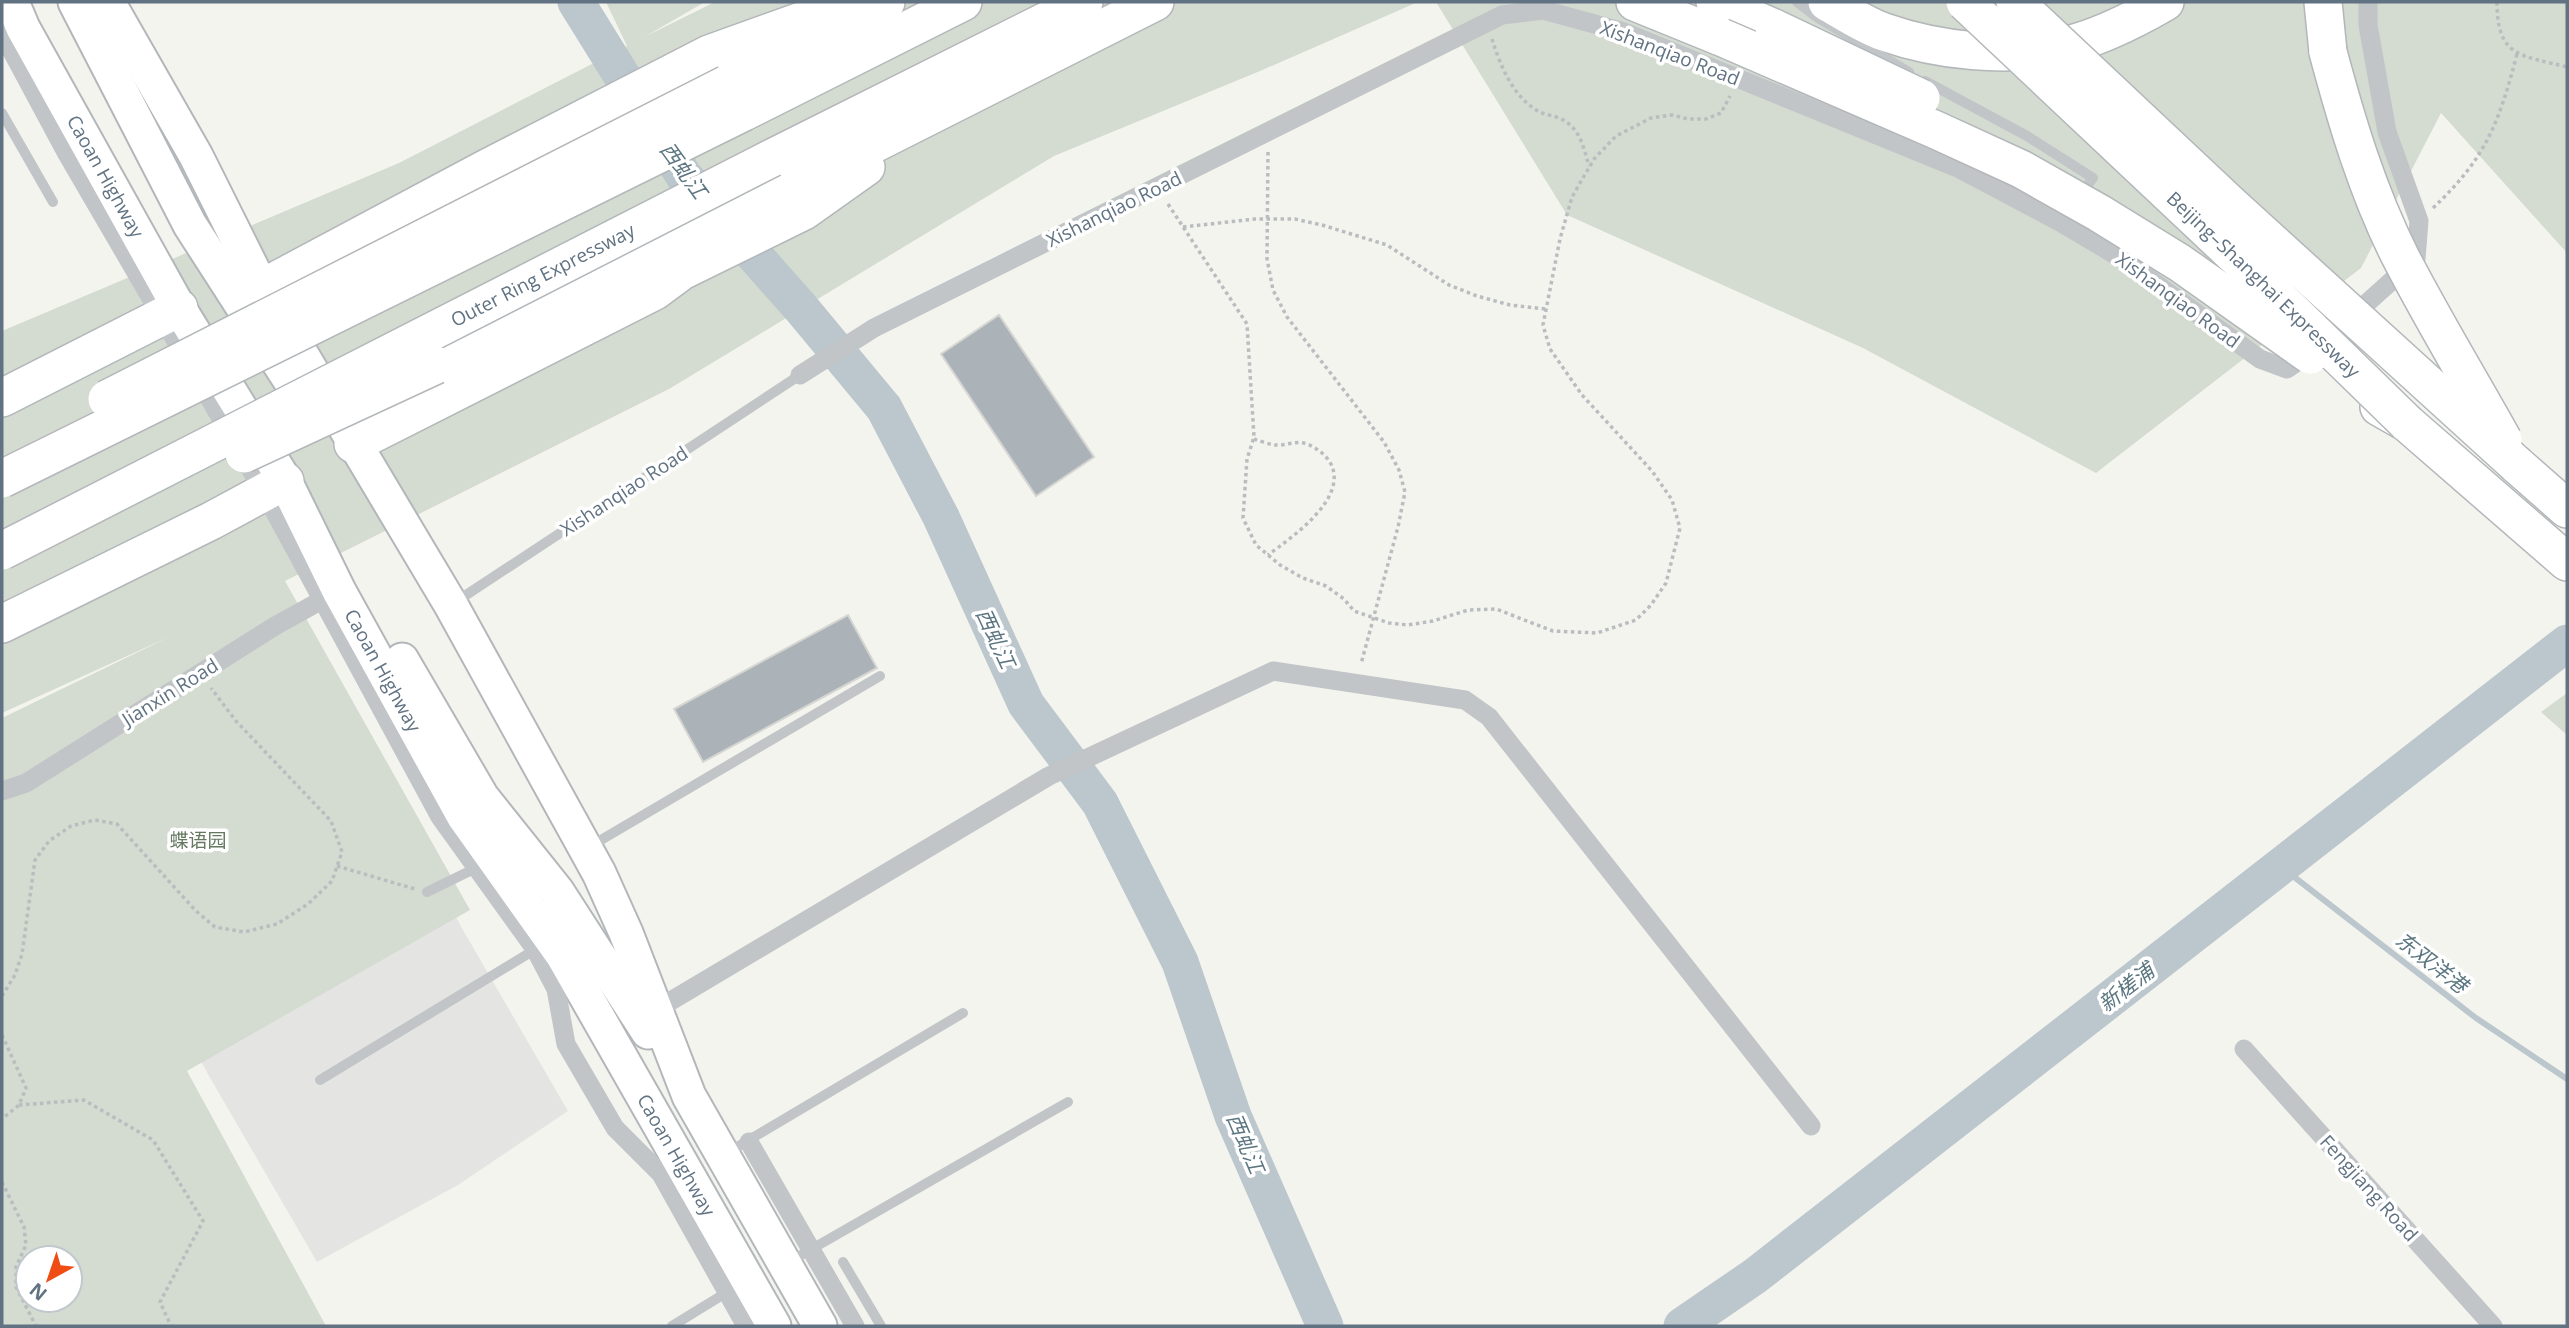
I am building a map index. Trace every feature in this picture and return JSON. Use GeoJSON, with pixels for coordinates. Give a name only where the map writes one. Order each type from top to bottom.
{"type":"FeatureCollection","features":[{"type":"Feature","properties":{"kind":"highway","name":"Caoan Highway"},"geometry":{"type":"LineString","coordinates":[[12,2],[12,47],[171,312]]}},
{"type":"Feature","properties":{"kind":"highway"},"geometry":{"type":"LineString","coordinates":[[75,2],[190,225],[313,416],[353,444],[655,291],[789,185]]}},
{"type":"Feature","properties":{"kind":"highway","name":"Caoan Highway"},"geometry":{"type":"LineString","coordinates":[[108,2],[195,156],[262,288],[451,605],[585,849],[626,933],[688,1096],[736,1149],[798,1257],[820,1326]]}},
{"type":"Feature","properties":{"kind":"highway"},"geometry":{"type":"LineString","coordinates":[[2,479],[726,83],[854,2]]}},
{"type":"Feature","properties":{"kind":"highway"},"geometry":{"type":"LineString","coordinates":[[2,453],[886,2]]}},
{"type":"Feature","properties":{"kind":"highway"},"geometry":{"type":"LineString","coordinates":[[277,474],[262,288],[591,114],[726,83],[963,2]]}},
{"type":"Feature","properties":{"kind":"highway","name":"Outer Ring Expressway"},"geometry":{"type":"LineString","coordinates":[[2,551],[789,185],[1084,2]]}},
{"type":"Feature","properties":{"kind":"highway"},"geometry":{"type":"LineString","coordinates":[[2,558],[159,492],[436,365],[1155,2]]}},
{"type":"Feature","properties":{"kind":"highway"},"geometry":{"type":"LineString","coordinates":[[1635,2],[1858,96],[2021,169],[2180,263],[2310,355]]}},
{"type":"Feature","properties":{"kind":"highway"},"geometry":{"type":"LineString","coordinates":[[1715,2],[1944,110],[2109,205],[2184,258],[2365,399],[2407,422]]}},
{"type":"Feature","properties":{"kind":"highway"},"geometry":{"type":"LineString","coordinates":[[1827,2],[1883,32],[1939,46],[1977,50],[2028,50],[2063,46],[2134,20],[2165,2]]}},
{"type":"Feature","properties":{"kind":"highway","name":"Beijing–Shanghai Expressway"},"geometry":{"type":"LineString","coordinates":[[1965,2],[2407,422],[2567,562]]}},
{"type":"Feature","properties":{"kind":"highway","name":"Beijing–Shanghai Expressway"},"geometry":{"type":"LineString","coordinates":[[2015,2],[2250,223],[2567,509]]}},
{"type":"Feature","properties":{"kind":"highway"},"geometry":{"type":"LineString","coordinates":[[2323,2],[2328,52],[2344,114],[2400,257],[2517,465]]}},
{"type":"Feature","properties":{"kind":"highway"},"geometry":{"type":"LineString","coordinates":[[2,398],[171,312],[206,328],[246,386],[277,474],[482,797],[557,891],[688,1096]]}},
{"type":"Feature","properties":{"kind":"highway","name":"Caoan Highway"},"geometry":{"type":"LineString","coordinates":[[277,474],[330,596],[464,817],[485,863],[543,944],[563,956],[738,1286],[774,1326]]}},
{"type":"Feature","properties":{"kind":"highway"},"geometry":{"type":"LineString","coordinates":[[2,624],[211,521],[277,474]]}},
{"type":"Feature","properties":{"kind":"street","name":"Xishanqiao Road"},"geometry":{"type":"LineString","coordinates":[[800,375],[874,328],[1502,15],[1543,10],[1624,32],[1960,169],[2119,257],[2260,359],[2287,369],[2306,358],[2416,259],[2418,221],[2387,132],[2368,25],[2368,2]]}},
{"type":"Feature","properties":{"kind":"street"},"geometry":{"type":"LineString","coordinates":[[171,312],[277,474]]}},
{"type":"Feature","properties":{"kind":"street","name":"Jianxin Road"},"geometry":{"type":"LineString","coordinates":[[2,791],[26,783],[199,674],[330,596]]}},
{"type":"Feature","properties":{"kind":"street"},"geometry":{"type":"LineString","coordinates":[[654,1011],[1049,776],[1273,671],[1465,700],[1489,718],[1811,1126]]}},
{"type":"Feature","properties":{"kind":"street","name":"Fengjiang Road"},"geometry":{"type":"LineString","coordinates":[[2244,1049],[2493,1326]]}},
{"type":"Feature","properties":{"kind":"street"},"geometry":{"type":"LineString","coordinates":[[798,1257],[855,1326]]}},
{"type":"Feature","properties":{"kind":"street"},"geometry":{"type":"LineString","coordinates":[[738,1286],[746,1326]]}},
{"type":"Feature","properties":{"kind":"lane"},"geometry":{"type":"LineString","coordinates":[[1797,2],[1879,57],[2027,136],[2093,178],[2060,222]]}},
{"type":"Feature","properties":{"kind":"lane"},"geometry":{"type":"LineString","coordinates":[[2,113],[53,202]]}},
{"type":"Feature","properties":{"kind":"lane","name":"Xishanqiao Road"},"geometry":{"type":"LineString","coordinates":[[451,605],[800,375]]}},
{"type":"Feature","properties":{"kind":"lane"},"geometry":{"type":"LineString","coordinates":[[585,849],[880,676]]}},
{"type":"Feature","properties":{"kind":"lane"},"geometry":{"type":"LineString","coordinates":[[427,892],[485,863]]}},
{"type":"Feature","properties":{"kind":"lane"},"geometry":{"type":"LineString","coordinates":[[320,1080],[543,944]]}},
{"type":"Feature","properties":{"kind":"lane"},"geometry":{"type":"LineString","coordinates":[[736,1149],[963,1013]]}},
{"type":"Feature","properties":{"kind":"lane"},"geometry":{"type":"LineString","coordinates":[[798,1257],[1068,1102]]}},
{"type":"Feature","properties":{"kind":"lane"},"geometry":{"type":"LineString","coordinates":[[843,1262],[881,1326]]}},
{"type":"Feature","properties":{"kind":"lane"},"geometry":{"type":"LineString","coordinates":[[672,1326],[738,1286]]}},
{"type":"Feature","properties":{"kind":"path"},"geometry":{"type":"LineString","coordinates":[[2497,2],[2500,36],[2517,54],[2567,67]]}},
{"type":"Feature","properties":{"kind":"path"},"geometry":{"type":"LineString","coordinates":[[1488,23],[1498,59],[1509,81],[1538,111],[1560,118],[1574,127],[1581,137],[1589,166]]}},
{"type":"Feature","properties":{"kind":"path"},"geometry":{"type":"LineString","coordinates":[[2418,221],[2458,185],[2483,152],[2504,105],[2517,54]]}},
{"type":"Feature","properties":{"kind":"path"},"geometry":{"type":"LineString","coordinates":[[1157,187],[1247,324],[1254,439],[1247,459],[1243,517],[1256,545],[1280,565],[1303,578],[1326,586],[1354,611],[1374,618],[1408,625],[1433,621],[1468,610],[1496,609],[1553,631],[1597,633],[1636,620],[1651,605],[1665,583],[1680,528],[1672,500],[1644,461],[1582,395],[1550,349],[1543,325],[1545,309],[1572,197],[1589,166],[1616,136],[1651,118],[1672,115],[1688,119],[1706,119],[1720,113],[1740,79]]}},
{"type":"Feature","properties":{"kind":"path"},"geometry":{"type":"LineString","coordinates":[[1269,132],[1266,259],[1273,290],[1287,317],[1384,442],[1399,470],[1405,492],[1356,683]]}},
{"type":"Feature","properties":{"kind":"path"},"geometry":{"type":"LineString","coordinates":[[1183,227],[1212,222],[1295,219],[1387,245],[1449,285],[1477,296],[1510,305],[1545,309]]}},
{"type":"Feature","properties":{"kind":"path"},"geometry":{"type":"LineString","coordinates":[[1254,439],[1275,445],[1304,443],[1328,458],[1334,470],[1335,482],[1326,503],[1292,537],[1268,555]]}},
{"type":"Feature","properties":{"kind":"path"},"geometry":{"type":"LineString","coordinates":[[2,996],[15,975],[22,954],[35,860],[48,841],[71,826],[95,820],[117,824],[196,911],[215,927],[244,932],[277,924],[308,904],[332,881],[342,852],[331,821],[236,720],[199,674]]}},
{"type":"Feature","properties":{"kind":"path"},"geometry":{"type":"LineString","coordinates":[[337,866],[427,892]]}},
{"type":"Feature","properties":{"kind":"path"},"geometry":{"type":"LineString","coordinates":[[2,1035],[26,1088],[19,1105],[2,1119]]}},
{"type":"Feature","properties":{"kind":"path"},"geometry":{"type":"LineString","coordinates":[[19,1105],[84,1100],[153,1140],[203,1220],[160,1302],[171,1326]]}},
{"type":"Feature","properties":{"kind":"path"},"geometry":{"type":"LineString","coordinates":[[2,1182],[24,1227],[26,1245],[16,1267],[16,1287],[36,1326]]}},
{"type":"Feature","properties":{"kind":"shaded area"},"geometry":{"type":"Polygon","coordinates":[[[301,623],[463,930],[568,1111],[458,1185],[317,1262],[209,1076],[47,779],[301,623]]]}},
{"type":"Feature","properties":{"kind":"green space","name":"蝶语园"},"geometry":{"type":"Polygon","coordinates":[[[606,2],[705,2],[646,36],[715,2],[1418,2],[1054,156],[669,389],[285,581],[470,910],[187,1071],[326,1326],[2,1326],[2,718],[169,637],[2,713],[2,331],[399,163],[627,46],[606,2]]]}},
{"type":"Feature","properties":{"kind":"green space"},"geometry":{"type":"Polygon","coordinates":[[[1436,2],[2567,2],[2567,253],[2441,113],[2361,268],[2096,473],[1863,348],[1567,215],[1436,2]]]}},
{"type":"Feature","properties":{"kind":"green space"},"geometry":{"type":"Polygon","coordinates":[[[2567,693],[2567,735],[2541,712],[2567,693]]]}},
{"type":"Feature","properties":{"kind":"building"},"geometry":{"type":"Polygon","coordinates":[[[999,315],[1094,457],[1036,496],[941,354],[999,315]]]}},
{"type":"Feature","properties":{"kind":"building"},"geometry":{"type":"Polygon","coordinates":[[[848,615],[877,668],[703,762],[674,709],[848,615]]]}},
{"type":"Feature","properties":{"kind":"waterway","name":"西虬江"},"geometry":{"type":"LineString","coordinates":[[576,2],[684,176],[801,308],[884,408],[941,517],[1026,704],[1100,803],[1180,962],[1233,1116],[1325,1326]]}},
{"type":"Feature","properties":{"kind":"waterway","name":"新槎浦"},"geometry":{"type":"LineString","coordinates":[[1682,1326],[1755,1276],[2567,643]]}},
{"type":"Feature","properties":{"kind":"waterway","name":"东双洋港"},"geometry":{"type":"LineString","coordinates":[[2280,866],[2476,1018],[2567,1079]]}}]}
